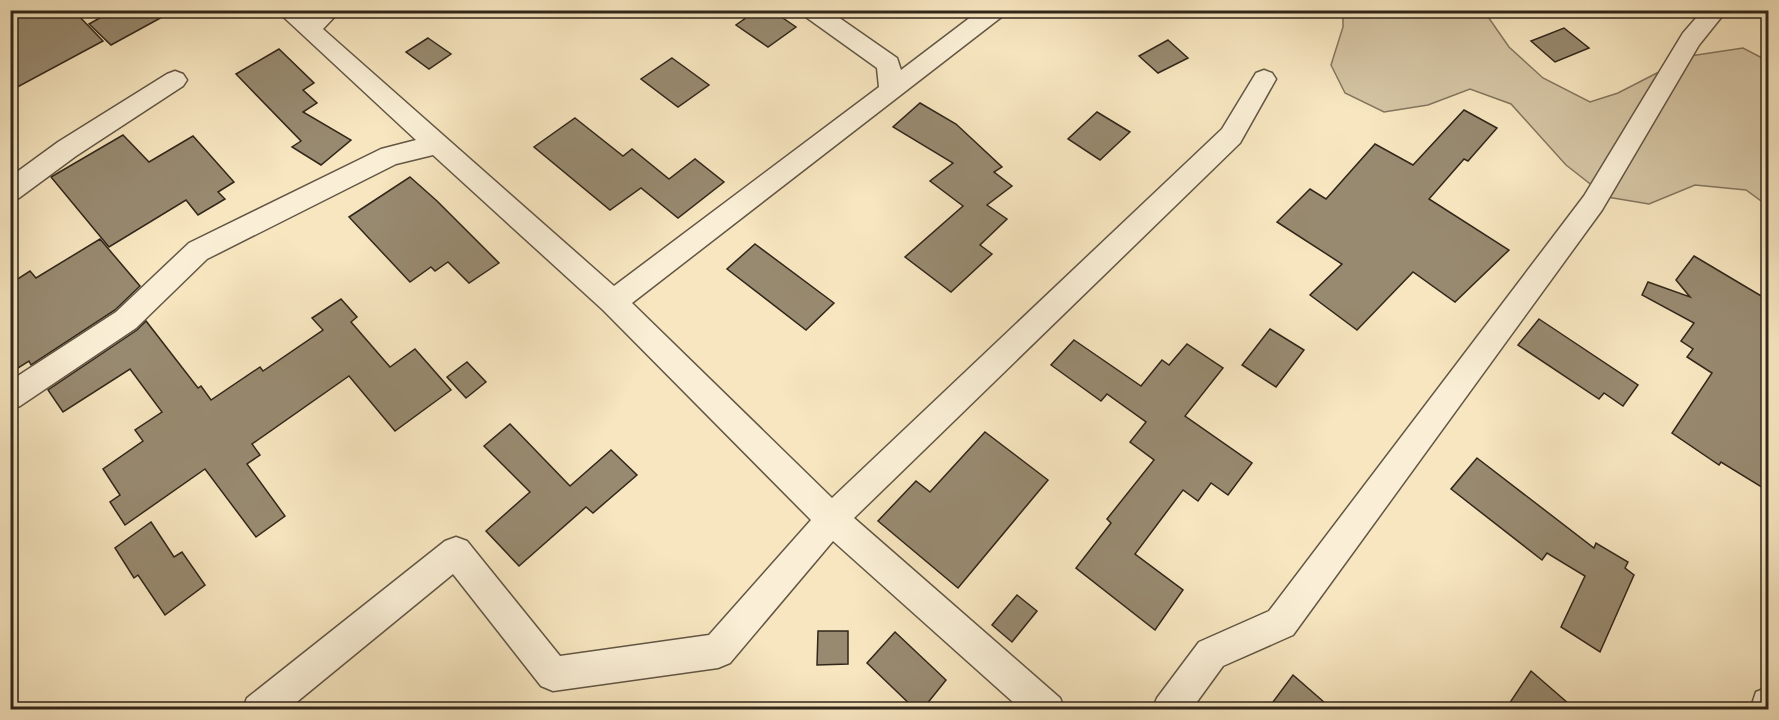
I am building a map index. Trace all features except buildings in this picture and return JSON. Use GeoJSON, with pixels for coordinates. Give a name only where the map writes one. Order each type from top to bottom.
{"type":"FeatureCollection","features":[{"type":"Feature","properties":{"kind":"street"},"geometry":{"type":"LineString","coordinates":[[287,10],[320,20],[437,145],[614,302],[832,519],[1048,710]]}},
{"type":"Feature","properties":{"kind":"street"},"geometry":{"type":"LineString","coordinates":[[812,10],[889,64],[891,92]]}},
{"type":"Feature","properties":{"kind":"street"},"geometry":{"type":"LineString","coordinates":[[614,302],[996,10]]}},
{"type":"Feature","properties":{"kind":"street"},"geometry":{"type":"LineString","coordinates":[[1169,710],[1212,654],[1281,623],[1593,203],[1691,39],[1716,10]]}},
{"type":"Feature","properties":{"kind":"street"},"geometry":{"type":"LineString","coordinates":[[259,710],[456,552],[553,674],[718,651],[832,519],[1231,136],[1264,79]]}},
{"type":"Feature","properties":{"kind":"street"},"geometry":{"type":"LineString","coordinates":[[10,191],[67,149],[175,80]]}},
{"type":"Feature","properties":{"kind":"street"},"geometry":{"type":"LineString","coordinates":[[10,397],[126,320],[198,251],[390,156],[437,145]]}},
{"type":"Feature","properties":{"kind":"street"},"geometry":{"type":"LineString","coordinates":[[1767,710],[1768,704]]}},
{"type":"Feature","properties":{"kind":"shaded area"},"geometry":{"type":"Polygon","coordinates":[[[1343,10],[1484,11],[1509,47],[1543,78],[1590,102],[1618,93],[1690,56],[1743,48],[1768,61],[1768,206],[1746,190],[1695,185],[1649,204],[1607,197],[1566,165],[1511,104],[1470,89],[1428,105],[1384,112],[1345,93],[1331,65],[1343,27],[1343,10]]]}}]}
